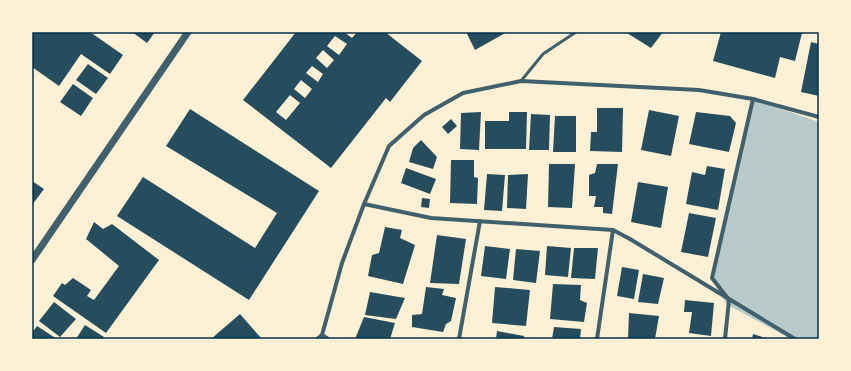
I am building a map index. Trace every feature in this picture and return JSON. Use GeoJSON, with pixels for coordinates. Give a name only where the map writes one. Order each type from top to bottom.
{"type":"FeatureCollection","features":[{"type":"Feature","properties":{"kind":"street"},"geometry":{"type":"LineString","coordinates":[[32,260],[188,32]]}},
{"type":"Feature","properties":{"kind":"street"},"geometry":{"type":"LineString","coordinates":[[318,339],[322,335],[342,263],[364,204],[389,146],[424,115],[463,93],[521,81],[699,90],[753,99],[819,117]]}},
{"type":"Feature","properties":{"kind":"street"},"geometry":{"type":"LineString","coordinates":[[725,339],[729,300],[712,278],[753,99]]}},
{"type":"Feature","properties":{"kind":"street"},"geometry":{"type":"LineString","coordinates":[[364,204],[431,218],[613,230],[795,339]]}},
{"type":"Feature","properties":{"kind":"street"},"geometry":{"type":"LineString","coordinates":[[459,339],[480,221]]}},
{"type":"Feature","properties":{"kind":"street"},"geometry":{"type":"LineString","coordinates":[[597,339],[613,230]]}},
{"type":"Feature","properties":{"kind":"street"},"geometry":{"type":"LineString","coordinates":[[322,335],[328,339]]}},
{"type":"Feature","properties":{"kind":"lane"},"geometry":{"type":"LineString","coordinates":[[521,81],[543,54],[576,32]]}},
{"type":"Feature","properties":{"kind":"shaded area"},"geometry":{"type":"Polygon","coordinates":[[[753,99],[819,122],[819,339],[791,339],[726,304],[712,278],[753,99]]]}},
{"type":"Feature","properties":{"kind":"building"},"geometry":{"type":"Polygon","coordinates":[[[32,32],[90,32],[123,55],[110,74],[81,54],[59,86],[32,67],[32,32]]]}},
{"type":"Feature","properties":{"kind":"building"},"geometry":{"type":"Polygon","coordinates":[[[132,32],[155,32],[147,43],[132,32]]]}},
{"type":"Feature","properties":{"kind":"building"},"geometry":{"type":"Polygon","coordinates":[[[296,32],[344,32],[352,38],[357,32],[385,32],[422,61],[390,102],[386,98],[331,168],[243,100],[296,32]],[[335,36],[327,46],[339,55],[347,44],[335,36]],[[323,50],[316,58],[327,68],[334,60],[323,50]],[[312,66],[306,73],[318,82],[323,74],[312,66]],[[301,80],[294,89],[305,98],[312,89],[301,80]],[[290,95],[276,112],[286,120],[300,103],[290,95]]]}},
{"type":"Feature","properties":{"kind":"building"},"geometry":{"type":"Polygon","coordinates":[[[466,32],[507,32],[475,50],[466,32]]]}},
{"type":"Feature","properties":{"kind":"building"},"geometry":{"type":"Polygon","coordinates":[[[663,32],[651,48],[627,33],[663,32]]]}},
{"type":"Feature","properties":{"kind":"building"},"geometry":{"type":"Polygon","coordinates":[[[721,32],[802,33],[795,61],[780,57],[775,78],[713,61],[721,32]]]}},
{"type":"Feature","properties":{"kind":"building"},"geometry":{"type":"Polygon","coordinates":[[[811,42],[819,44],[819,96],[801,92],[811,42]]]}},
{"type":"Feature","properties":{"kind":"building"},"geometry":{"type":"Polygon","coordinates":[[[88,64],[108,78],[96,94],[76,80],[88,64]]]}},
{"type":"Feature","properties":{"kind":"building"},"geometry":{"type":"Polygon","coordinates":[[[73,84],[93,98],[81,116],[60,102],[73,84]]]}},
{"type":"Feature","properties":{"kind":"building"},"geometry":{"type":"Polygon","coordinates":[[[597,108],[623,108],[622,152],[590,151],[591,132],[597,132],[597,108]]]}},
{"type":"Feature","properties":{"kind":"building"},"geometry":{"type":"Polygon","coordinates":[[[190,109],[319,191],[249,300],[117,216],[143,177],[255,248],[277,213],[166,146],[190,109]]]}},
{"type":"Feature","properties":{"kind":"building"},"geometry":{"type":"Polygon","coordinates":[[[649,110],[679,116],[671,156],[641,150],[649,110]]]}},
{"type":"Feature","properties":{"kind":"building"},"geometry":{"type":"Polygon","coordinates":[[[481,112],[479,150],[460,149],[461,113],[481,112]]]}},
{"type":"Feature","properties":{"kind":"building"},"geometry":{"type":"Polygon","coordinates":[[[509,112],[527,112],[526,149],[485,149],[485,121],[509,121],[509,112]]]}},
{"type":"Feature","properties":{"kind":"building"},"geometry":{"type":"Polygon","coordinates":[[[696,112],[730,116],[736,123],[729,152],[689,144],[696,112]]]}},
{"type":"Feature","properties":{"kind":"building"},"geometry":{"type":"Polygon","coordinates":[[[531,114],[550,115],[549,150],[529,150],[531,114]]]}},
{"type":"Feature","properties":{"kind":"building"},"geometry":{"type":"Polygon","coordinates":[[[555,116],[576,116],[576,152],[553,152],[555,116]]]}},
{"type":"Feature","properties":{"kind":"building"},"geometry":{"type":"Polygon","coordinates":[[[451,119],[457,126],[448,134],[442,127],[451,119]]]}},
{"type":"Feature","properties":{"kind":"building"},"geometry":{"type":"Polygon","coordinates":[[[421,140],[437,157],[433,169],[409,162],[413,148],[421,140]]]}},
{"type":"Feature","properties":{"kind":"building"},"geometry":{"type":"Polygon","coordinates":[[[451,160],[474,160],[474,177],[478,178],[477,204],[450,203],[451,160]]]}},
{"type":"Feature","properties":{"kind":"building"},"geometry":{"type":"Polygon","coordinates":[[[549,164],[575,164],[572,208],[548,207],[549,164]]]}},
{"type":"Feature","properties":{"kind":"building"},"geometry":{"type":"Polygon","coordinates":[[[597,164],[618,164],[612,214],[603,213],[603,207],[594,207],[596,196],[589,196],[589,175],[595,173],[597,164]]]}},
{"type":"Feature","properties":{"kind":"building"},"geometry":{"type":"Polygon","coordinates":[[[707,166],[725,169],[718,210],[686,204],[692,172],[705,175],[707,166]]]}},
{"type":"Feature","properties":{"kind":"building"},"geometry":{"type":"Polygon","coordinates":[[[406,168],[436,179],[430,194],[401,183],[406,168]]]}},
{"type":"Feature","properties":{"kind":"building"},"geometry":{"type":"Polygon","coordinates":[[[487,174],[505,175],[502,211],[484,210],[487,174]]]}},
{"type":"Feature","properties":{"kind":"building"},"geometry":{"type":"Polygon","coordinates":[[[528,174],[526,209],[507,208],[508,175],[528,174]]]}},
{"type":"Feature","properties":{"kind":"building"},"geometry":{"type":"Polygon","coordinates":[[[32,181],[44,189],[32,205],[32,181]]]}},
{"type":"Feature","properties":{"kind":"building"},"geometry":{"type":"Polygon","coordinates":[[[638,182],[668,187],[661,228],[631,222],[638,182]]]}},
{"type":"Feature","properties":{"kind":"building"},"geometry":{"type":"Polygon","coordinates":[[[422,198],[430,199],[429,208],[421,207],[422,198]]]}},
{"type":"Feature","properties":{"kind":"building"},"geometry":{"type":"Polygon","coordinates":[[[689,213],[716,218],[708,257],[681,252],[689,213]]]}},
{"type":"Feature","properties":{"kind":"building"},"geometry":{"type":"Polygon","coordinates":[[[94,222],[103,229],[112,224],[159,260],[106,333],[53,296],[62,283],[65,285],[73,278],[91,290],[87,296],[94,300],[119,266],[86,239],[94,222]]]}},
{"type":"Feature","properties":{"kind":"building"},"geometry":{"type":"Polygon","coordinates":[[[385,227],[402,230],[400,238],[415,245],[403,284],[368,276],[372,255],[379,253],[385,227]]]}},
{"type":"Feature","properties":{"kind":"building"},"geometry":{"type":"Polygon","coordinates":[[[437,235],[466,239],[459,284],[430,283],[437,235]]]}},
{"type":"Feature","properties":{"kind":"building"},"geometry":{"type":"Polygon","coordinates":[[[485,246],[510,249],[506,279],[481,276],[485,246]]]}},
{"type":"Feature","properties":{"kind":"building"},"geometry":{"type":"Polygon","coordinates":[[[547,246],[571,248],[568,277],[545,275],[547,246]]]}},
{"type":"Feature","properties":{"kind":"building"},"geometry":{"type":"Polygon","coordinates":[[[574,248],[598,248],[595,279],[571,278],[574,248]]]}},
{"type":"Feature","properties":{"kind":"building"},"geometry":{"type":"Polygon","coordinates":[[[516,249],[540,251],[536,283],[513,280],[516,249]]]}},
{"type":"Feature","properties":{"kind":"building"},"geometry":{"type":"Polygon","coordinates":[[[622,267],[639,270],[634,299],[617,296],[622,267]]]}},
{"type":"Feature","properties":{"kind":"building"},"geometry":{"type":"Polygon","coordinates":[[[643,274],[664,278],[658,304],[638,302],[643,274]]]}},
{"type":"Feature","properties":{"kind":"building"},"geometry":{"type":"Polygon","coordinates":[[[553,284],[581,285],[580,300],[587,303],[584,322],[550,319],[553,284]]]}},
{"type":"Feature","properties":{"kind":"building"},"geometry":{"type":"Polygon","coordinates":[[[426,287],[444,289],[442,295],[456,298],[451,321],[446,324],[443,332],[412,327],[412,315],[422,314],[426,287]]]}},
{"type":"Feature","properties":{"kind":"building"},"geometry":{"type":"Polygon","coordinates":[[[495,287],[530,290],[526,326],[492,323],[495,287]]]}},
{"type":"Feature","properties":{"kind":"building"},"geometry":{"type":"Polygon","coordinates":[[[370,292],[405,298],[396,319],[365,315],[370,292]]]}},
{"type":"Feature","properties":{"kind":"building"},"geometry":{"type":"Polygon","coordinates":[[[685,300],[714,303],[711,336],[689,333],[692,312],[684,312],[685,300]]]}},
{"type":"Feature","properties":{"kind":"building"},"geometry":{"type":"Polygon","coordinates":[[[54,302],[76,319],[60,337],[39,321],[54,302]]]}},
{"type":"Feature","properties":{"kind":"building"},"geometry":{"type":"Polygon","coordinates":[[[629,313],[659,316],[655,339],[628,339],[629,313]]]}},
{"type":"Feature","properties":{"kind":"building"},"geometry":{"type":"Polygon","coordinates":[[[240,314],[261,338],[211,339],[240,314]]]}},
{"type":"Feature","properties":{"kind":"building"},"geometry":{"type":"Polygon","coordinates":[[[364,317],[395,323],[390,339],[355,339],[364,317]]]}},
{"type":"Feature","properties":{"kind":"building"},"geometry":{"type":"Polygon","coordinates":[[[85,325],[104,337],[102,339],[76,339],[85,325]]]}},
{"type":"Feature","properties":{"kind":"building"},"geometry":{"type":"Polygon","coordinates":[[[37,326],[57,339],[32,339],[32,333],[37,326]]]}},
{"type":"Feature","properties":{"kind":"building"},"geometry":{"type":"Polygon","coordinates":[[[554,327],[581,329],[580,339],[552,339],[554,327]]]}},
{"type":"Feature","properties":{"kind":"building"},"geometry":{"type":"Polygon","coordinates":[[[497,331],[524,336],[524,339],[496,339],[497,331]]]}},
{"type":"Feature","properties":{"kind":"building"},"geometry":{"type":"Polygon","coordinates":[[[753,334],[769,339],[752,339],[753,334]]]}}]}
